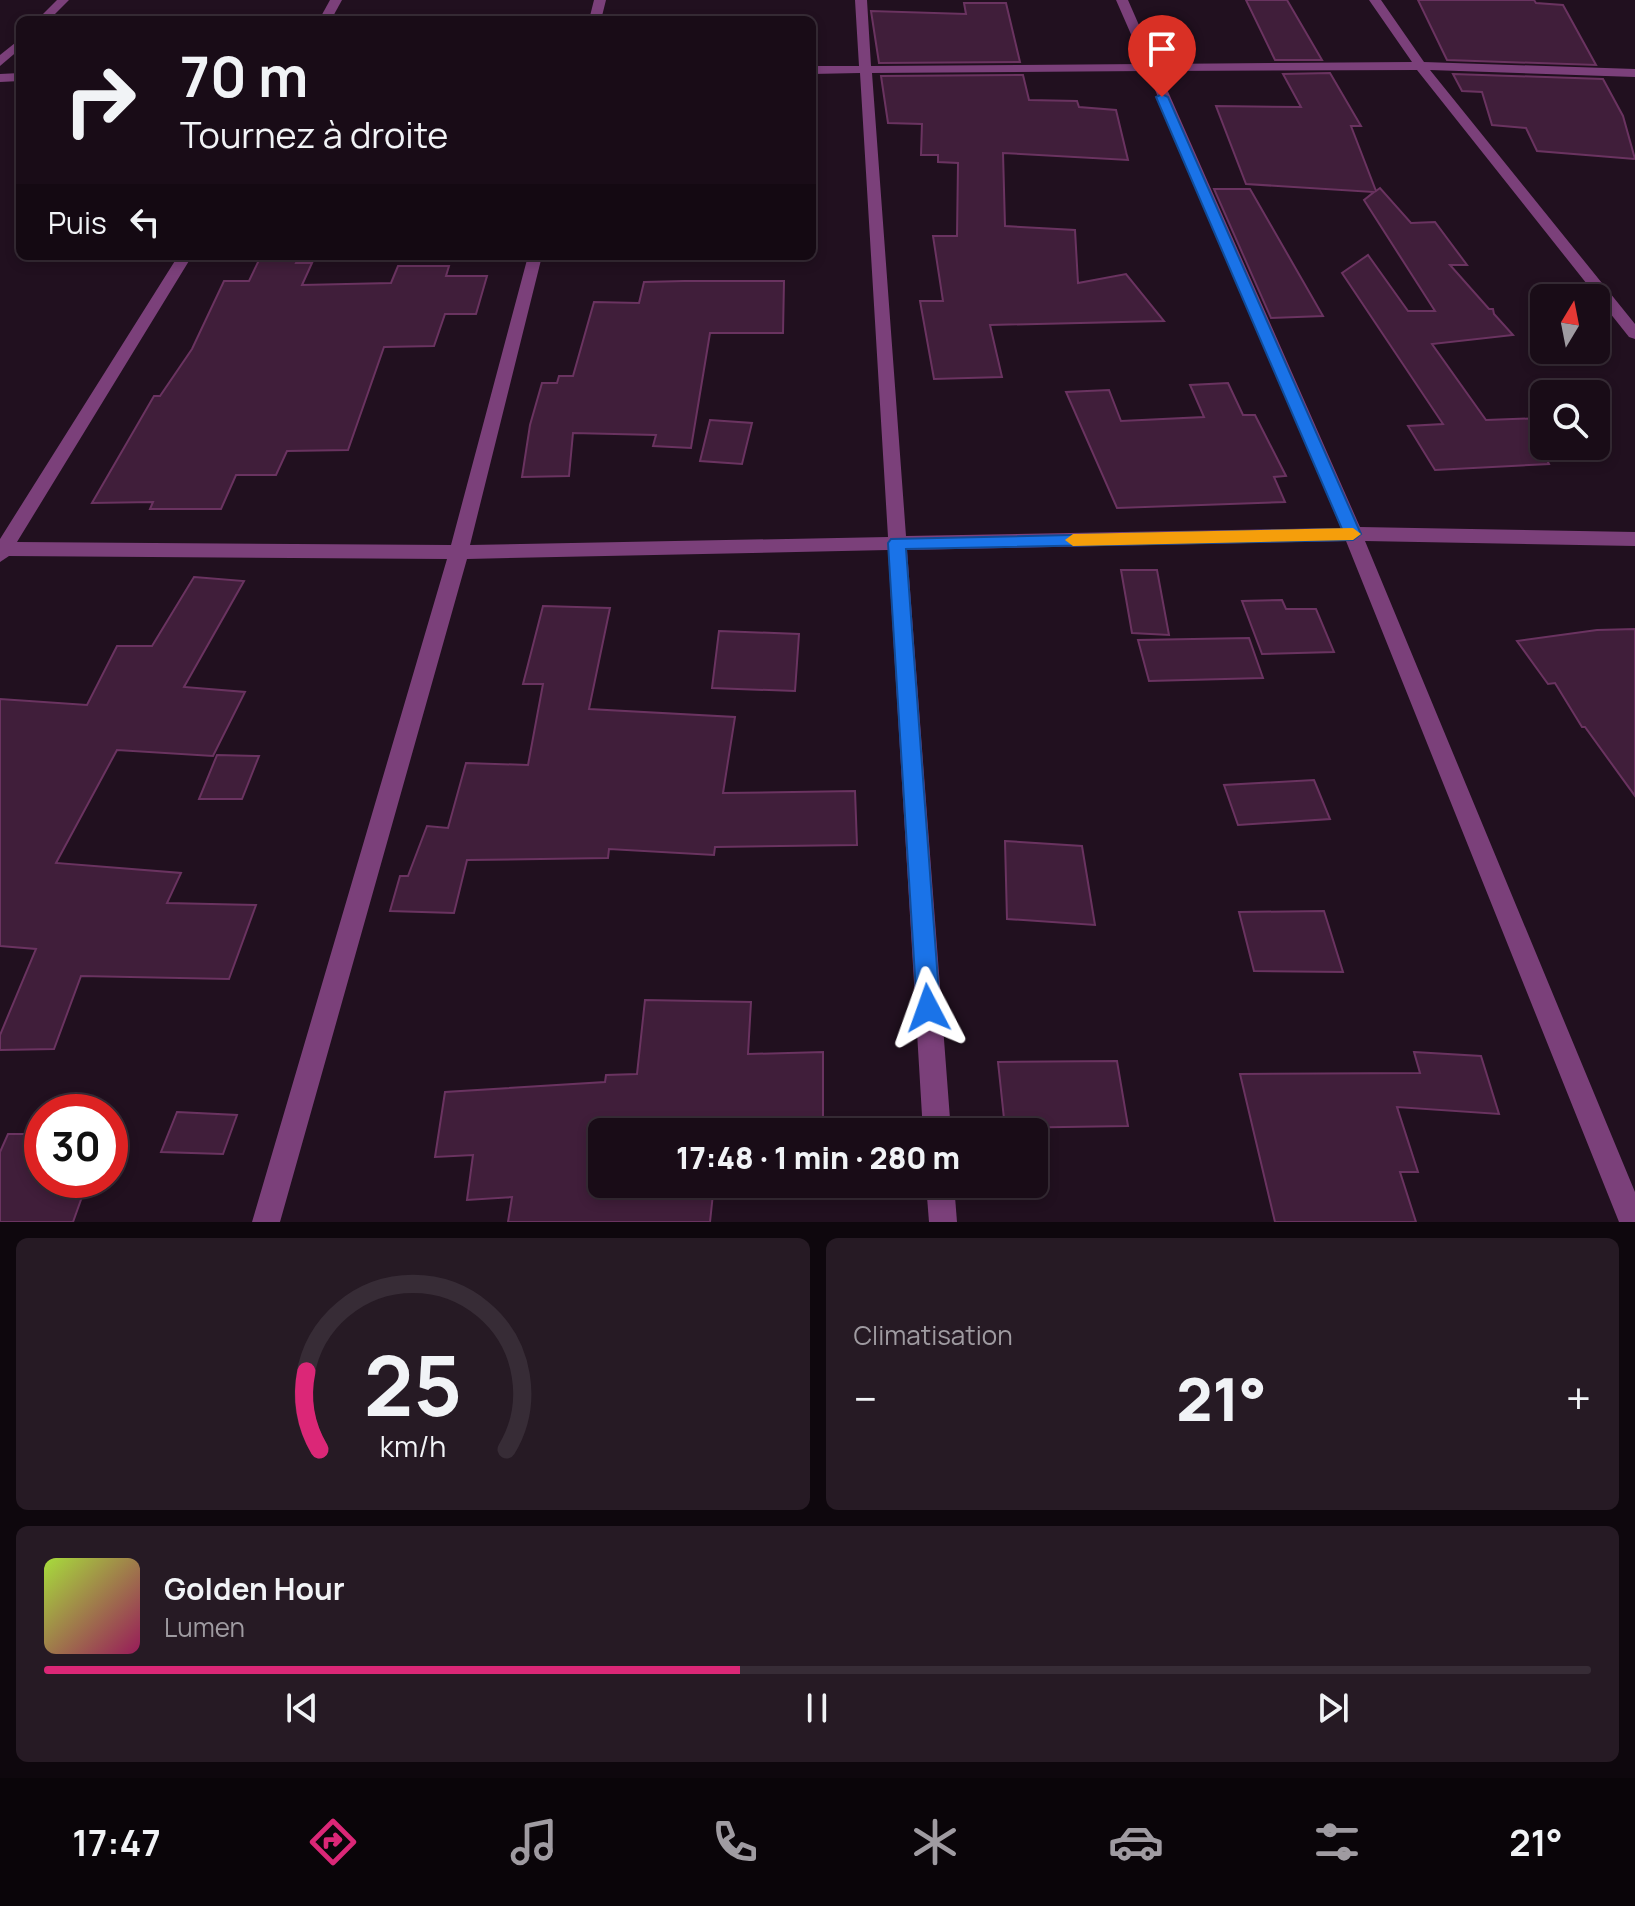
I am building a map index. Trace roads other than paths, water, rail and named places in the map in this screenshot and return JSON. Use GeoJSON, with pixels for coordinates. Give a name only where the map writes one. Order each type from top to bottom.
{"type":"FeatureCollection","features":[{"type":"Feature","properties":{"kind":"street"},"geometry":{"type":"LineString","coordinates":[[47,16],[63,0]]}},
{"type":"Feature","properties":{"kind":"street"},"geometry":{"type":"LineString","coordinates":[[861,0],[936,1118]]}},
{"type":"Feature","properties":{"kind":"street"},"geometry":{"type":"LineString","coordinates":[[1122,0],[1353,534],[1633,1222]]}},
{"type":"Feature","properties":{"kind":"street"},"geometry":{"type":"LineString","coordinates":[[1375,0],[1420,66],[1635,334]]}},
{"type":"Feature","properties":{"kind":"street"},"geometry":{"type":"LineString","coordinates":[[0,62],[16,47]]}},
{"type":"Feature","properties":{"kind":"street"},"geometry":{"type":"LineString","coordinates":[[816,70],[1420,66],[1635,73]]}},
{"type":"Feature","properties":{"kind":"street"},"geometry":{"type":"LineString","coordinates":[[1,551],[183,260]]}},
{"type":"Feature","properties":{"kind":"street"},"geometry":{"type":"LineString","coordinates":[[266,1222],[459,552],[534,260]]}},
{"type":"Feature","properties":{"kind":"street"},"geometry":{"type":"LineString","coordinates":[[1,551],[459,552],[1353,534],[1635,539]]}},
{"type":"Feature","properties":{"kind":"street"},"geometry":{"type":"LineString","coordinates":[[941,1198],[943,1222]]}}]}
